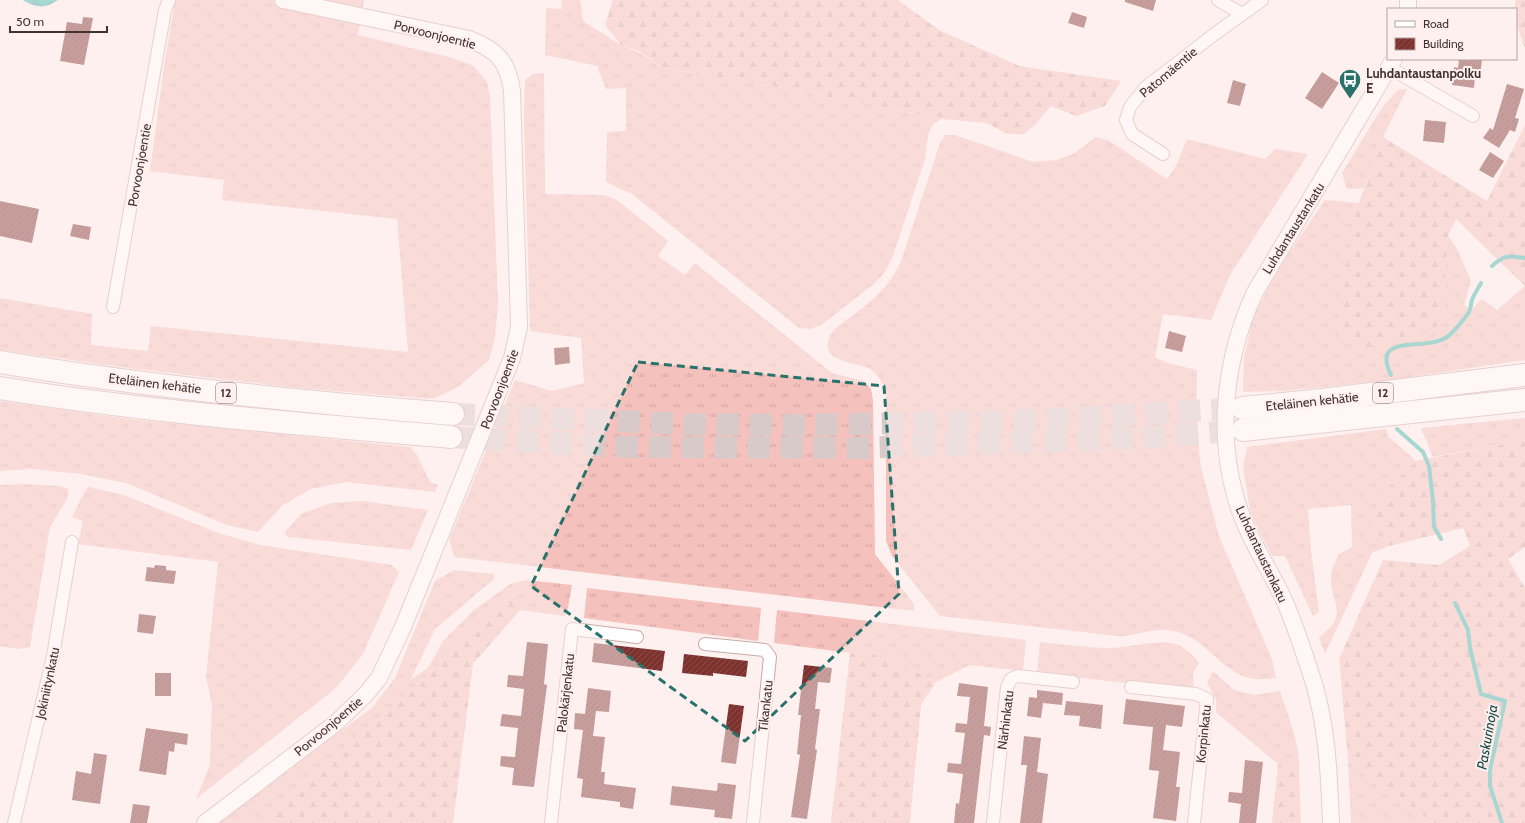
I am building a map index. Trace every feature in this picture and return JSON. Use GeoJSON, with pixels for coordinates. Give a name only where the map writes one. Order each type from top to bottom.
{"type":"FeatureCollection","features":[{"type":"Feature","properties":{"kind":"highway","name":"Eteläinen kehätie"},"geometry":{"type":"LineString","coordinates":[[0,362],[250,396],[453,414]]}},
{"type":"Feature","properties":{"kind":"highway","name":"Eteläinen kehätie"},"geometry":{"type":"LineString","coordinates":[[1242,408],[1322,400],[1525,375]]}},
{"type":"Feature","properties":{"kind":"highway","name":"Eteläinen kehätie"},"geometry":{"type":"LineString","coordinates":[[0,388],[140,408],[234,418],[451,437]]}},
{"type":"Feature","properties":{"kind":"highway","name":"Eteläinen kehätie"},"geometry":{"type":"LineString","coordinates":[[1243,430],[1525,400]]}},
{"type":"Feature","properties":{"kind":"street","name":"Porvoonjoentie"},"geometry":{"type":"LineString","coordinates":[[113,307],[169,0]]}},
{"type":"Feature","properties":{"kind":"street","name":"Porvoonjoentie"},"geometry":{"type":"LineString","coordinates":[[205,823],[336,723],[366,694],[379,678],[403,627],[512,358],[519,327],[512,91],[508,70],[501,58],[492,50],[469,39],[283,0]]}},
{"type":"Feature","properties":{"kind":"street"},"geometry":{"type":"LineString","coordinates":[[1218,0],[1242,14]]}},
{"type":"Feature","properties":{"kind":"street","name":"Patomäentie"},"geometry":{"type":"LineString","coordinates":[[1163,154],[1132,134],[1126,120],[1130,107],[1146,87],[1262,0]]}},
{"type":"Feature","properties":{"kind":"street"},"geometry":{"type":"LineString","coordinates":[[1392,64],[1473,116]]}},
{"type":"Feature","properties":{"kind":"street","name":"Luhdantaustankatu"},"geometry":{"type":"LineString","coordinates":[[1331,823],[1328,751],[1320,705],[1310,672],[1284,600],[1245,523],[1233,488],[1228,455],[1226,426],[1227,383],[1233,350],[1242,320],[1255,292],[1392,64]]}},
{"type":"Feature","properties":{"kind":"street","name":"Jokiniitynkatu"},"geometry":{"type":"LineString","coordinates":[[14,823],[53,656],[72,542]]}},
{"type":"Feature","properties":{"kind":"street","name":"Palokärjenkatu"},"geometry":{"type":"LineString","coordinates":[[551,823],[572,629],[637,637]]}},
{"type":"Feature","properties":{"kind":"street","name":"Tikankatu"},"geometry":{"type":"LineString","coordinates":[[705,644],[765,650],[770,657],[753,823]]}},
{"type":"Feature","properties":{"kind":"street","name":"Närhinkatu"},"geometry":{"type":"LineString","coordinates":[[993,823],[1007,687],[1011,679],[1018,676],[1073,682]]}},
{"type":"Feature","properties":{"kind":"street","name":"Korpinkatu"},"geometry":{"type":"LineString","coordinates":[[1131,687],[1196,694],[1207,699],[1194,823]]}},
{"type":"Feature","properties":{"kind":"highlighted area"},"geometry":{"type":"Polygon","coordinates":[[[638,362],[884,386],[899,594],[745,741],[531,586],[638,362]]]}},
{"type":"Feature","properties":{"kind":"green space"},"geometry":{"type":"Polygon","coordinates":[[[175,0],[364,0],[358,35],[449,57],[474,66],[487,82],[490,97],[498,303],[495,338],[489,360],[458,387],[433,399],[298,388],[128,368],[0,350],[0,298],[92,314],[91,345],[148,351],[151,326],[408,352],[397,219],[222,200],[224,180],[150,171],[165,60],[175,0]]]}},
{"type":"Feature","properties":{"kind":"green space"},"geometry":{"type":"Polygon","coordinates":[[[562,0],[580,0],[583,21],[621,45],[640,53],[660,67],[817,94],[841,101],[870,104],[942,119],[933,124],[928,135],[925,159],[892,259],[885,272],[874,284],[821,325],[810,329],[799,328],[632,194],[606,182],[607,132],[626,131],[626,88],[606,89],[597,66],[545,55],[546,8],[561,9],[562,0]]]}},
{"type":"Feature","properties":{"kind":"green space"},"geometry":{"type":"Polygon","coordinates":[[[613,0],[898,0],[939,30],[1019,66],[1121,81],[1105,106],[1076,116],[1051,106],[1036,124],[1024,134],[1005,133],[987,123],[942,119],[870,104],[841,101],[817,94],[660,67],[639,51],[621,45],[605,25],[613,0]]]}},
{"type":"Feature","properties":{"kind":"green space"},"geometry":{"type":"Polygon","coordinates":[[[1516,0],[1525,0],[1525,48],[1517,27],[1517,8],[1514,8],[1516,0]]]}},
{"type":"Feature","properties":{"kind":"green space"},"geometry":{"type":"Polygon","coordinates":[[[544,73],[545,194],[604,195],[617,200],[668,241],[658,256],[685,275],[695,263],[832,373],[864,381],[871,389],[873,400],[875,554],[914,604],[914,611],[454,557],[449,540],[515,380],[552,391],[584,383],[581,338],[530,331],[524,117],[525,80],[533,74],[544,73]]]}},
{"type":"Feature","properties":{"kind":"green space"},"geometry":{"type":"Polygon","coordinates":[[[1407,89],[1383,137],[1364,188],[1347,189],[1342,173],[1383,106],[1398,90],[1407,89]]]}},
{"type":"Feature","properties":{"kind":"green space"},"geometry":{"type":"Polygon","coordinates":[[[1525,125],[1525,286],[1456,219],[1448,235],[1443,316],[1433,331],[1359,350],[1336,333],[1353,219],[1383,137],[1487,201],[1525,125]]]}},
{"type":"Feature","properties":{"kind":"green space"},"geometry":{"type":"Polygon","coordinates":[[[945,135],[955,135],[1033,162],[1056,160],[1075,153],[1095,137],[1108,140],[1167,179],[1176,166],[1187,139],[1265,159],[1275,149],[1308,154],[1230,275],[1211,320],[1163,314],[1155,357],[1167,363],[1197,370],[1196,423],[1201,467],[1219,536],[1272,659],[1276,678],[1247,678],[1225,665],[1193,639],[1174,631],[1156,630],[1125,636],[1116,636],[940,616],[892,556],[886,541],[886,392],[881,381],[874,372],[868,368],[836,358],[828,349],[828,342],[834,330],[873,299],[895,272],[901,261],[940,143],[945,135]]]}},
{"type":"Feature","properties":{"kind":"green space"},"geometry":{"type":"Polygon","coordinates":[[[1325,200],[1359,203],[1353,219],[1443,316],[1448,235],[1457,249],[1471,281],[1464,305],[1471,310],[1482,299],[1497,310],[1525,286],[1525,360],[1382,381],[1284,391],[1243,392],[1244,357],[1253,318],[1276,272],[1325,200]]]}},
{"type":"Feature","properties":{"kind":"green space"},"geometry":{"type":"Polygon","coordinates":[[[0,401],[129,419],[410,447],[417,455],[430,482],[438,485],[435,492],[346,482],[311,489],[283,505],[258,532],[227,525],[126,483],[81,474],[31,469],[0,471],[0,401]]]}},
{"type":"Feature","properties":{"kind":"green space"},"geometry":{"type":"Polygon","coordinates":[[[1525,418],[1525,440],[1433,457],[1421,428],[1525,418]]]}},
{"type":"Feature","properties":{"kind":"green space"},"geometry":{"type":"Polygon","coordinates":[[[1386,429],[1388,436],[1416,461],[1386,489],[1372,527],[1389,546],[1372,553],[1325,654],[1319,637],[1329,629],[1337,615],[1331,573],[1338,555],[1352,547],[1351,505],[1308,509],[1311,551],[1319,612],[1313,616],[1285,556],[1272,556],[1251,515],[1243,467],[1247,447],[1386,429]]]}},
{"type":"Feature","properties":{"kind":"green space"},"geometry":{"type":"Polygon","coordinates":[[[1525,440],[1525,547],[1508,559],[1525,588],[1525,823],[1434,823],[1348,760],[1339,659],[1383,560],[1439,565],[1470,546],[1463,528],[1389,546],[1372,527],[1386,489],[1416,461],[1525,440]]]}},
{"type":"Feature","properties":{"kind":"green space"},"geometry":{"type":"Polygon","coordinates":[[[26,484],[59,486],[69,489],[67,499],[50,527],[30,647],[18,649],[0,646],[0,485],[26,484]]]}},
{"type":"Feature","properties":{"kind":"green space"},"geometry":{"type":"Polygon","coordinates":[[[89,487],[124,495],[221,534],[260,545],[392,565],[399,572],[363,654],[336,688],[196,799],[210,765],[212,705],[206,676],[218,562],[78,544],[83,521],[72,517],[86,489],[89,487]]]}},
{"type":"Feature","properties":{"kind":"green space"},"geometry":{"type":"Polygon","coordinates":[[[362,501],[428,510],[411,550],[288,537],[284,533],[301,514],[331,503],[362,501]]]}},
{"type":"Feature","properties":{"kind":"green space"},"geometry":{"type":"Polygon","coordinates":[[[454,570],[494,574],[494,579],[435,629],[411,679],[428,668],[443,641],[473,611],[510,584],[527,580],[572,585],[568,608],[565,616],[520,610],[518,592],[490,611],[442,661],[335,761],[292,792],[272,823],[217,823],[372,708],[395,678],[435,581],[454,570]]]}},
{"type":"Feature","properties":{"kind":"green space"},"geometry":{"type":"Polygon","coordinates":[[[587,588],[761,608],[758,641],[584,618],[587,588]]]}},
{"type":"Feature","properties":{"kind":"green space"},"geometry":{"type":"Polygon","coordinates":[[[519,592],[520,610],[473,664],[453,823],[272,823],[292,792],[335,761],[442,661],[490,611],[519,592]]]}},
{"type":"Feature","properties":{"kind":"green space"},"geometry":{"type":"Polygon","coordinates":[[[777,610],[1026,640],[1023,671],[970,665],[936,682],[885,655],[850,653],[774,643],[777,610]]]}},
{"type":"Feature","properties":{"kind":"green space"},"geometry":{"type":"Polygon","coordinates":[[[1040,642],[1105,648],[1150,643],[1175,644],[1182,647],[1199,663],[1193,673],[1194,691],[1037,673],[1040,642]]]}},
{"type":"Feature","properties":{"kind":"green space"},"geometry":{"type":"Polygon","coordinates":[[[850,653],[885,655],[936,682],[921,705],[910,823],[831,823],[850,653]]]}},
{"type":"Feature","properties":{"kind":"green space"},"geometry":{"type":"Polygon","coordinates":[[[1213,671],[1234,690],[1254,695],[1280,691],[1296,743],[1299,774],[1278,764],[1216,712],[1216,699],[1207,683],[1213,671]]]}},
{"type":"Feature","properties":{"kind":"green space"},"geometry":{"type":"Polygon","coordinates":[[[1348,760],[1434,823],[1351,823],[1348,760]]]}},
{"type":"Feature","properties":{"kind":"green space"},"geometry":{"type":"Polygon","coordinates":[[[1278,764],[1299,774],[1301,823],[1272,823],[1278,764]]]}},
{"type":"Feature","properties":{"kind":"water"},"geometry":{"type":"Polygon","coordinates":[[[23,0],[58,0],[49,5],[36,6],[23,0]]]}},
{"type":"Feature","properties":{"kind":"building"},"geometry":{"type":"Polygon","coordinates":[[[1125,0],[1156,0],[1153,11],[1125,2],[1125,0]]]}},
{"type":"Feature","properties":{"kind":"building"},"geometry":{"type":"Polygon","coordinates":[[[1072,12],[1087,17],[1084,28],[1068,23],[1072,12]]]}},
{"type":"Feature","properties":{"kind":"building"},"geometry":{"type":"Polygon","coordinates":[[[83,17],[93,18],[84,65],[60,61],[67,22],[82,24],[83,17]]]}},
{"type":"Feature","properties":{"kind":"building"},"geometry":{"type":"Polygon","coordinates":[[[1459,60],[1482,60],[1480,77],[1475,76],[1474,88],[1452,85],[1454,67],[1458,68],[1459,60]]]}},
{"type":"Feature","properties":{"kind":"building"},"geometry":{"type":"Polygon","coordinates":[[[1322,72],[1339,83],[1322,109],[1305,98],[1322,72]]]}},
{"type":"Feature","properties":{"kind":"building"},"geometry":{"type":"Polygon","coordinates":[[[1233,80],[1246,84],[1240,106],[1227,103],[1233,80]]]}},
{"type":"Feature","properties":{"kind":"building"},"geometry":{"type":"Polygon","coordinates":[[[1507,84],[1524,89],[1515,118],[1519,119],[1515,132],[1510,130],[1499,148],[1483,138],[1490,128],[1493,130],[1507,84]]]}},
{"type":"Feature","properties":{"kind":"building"},"geometry":{"type":"Polygon","coordinates":[[[1425,120],[1446,122],[1444,143],[1423,141],[1425,120]]]}},
{"type":"Feature","properties":{"kind":"building"},"geometry":{"type":"Polygon","coordinates":[[[1490,152],[1504,161],[1493,178],[1479,170],[1490,152]]]}},
{"type":"Feature","properties":{"kind":"building"},"geometry":{"type":"Polygon","coordinates":[[[0,201],[39,209],[32,243],[0,236],[0,201]]]}},
{"type":"Feature","properties":{"kind":"building"},"geometry":{"type":"Polygon","coordinates":[[[73,224],[91,227],[89,240],[70,236],[73,224]]]}},
{"type":"Feature","properties":{"kind":"building"},"geometry":{"type":"Polygon","coordinates":[[[1169,331],[1186,336],[1182,352],[1165,348],[1169,331]]]}},
{"type":"Feature","properties":{"kind":"building"},"geometry":{"type":"Polygon","coordinates":[[[569,347],[570,363],[555,365],[554,348],[569,347]]]}},
{"type":"Feature","properties":{"kind":"building"},"geometry":{"type":"Polygon","coordinates":[[[155,565],[166,566],[166,570],[176,571],[174,584],[145,581],[147,567],[154,568],[155,565]]]}},
{"type":"Feature","properties":{"kind":"building"},"geometry":{"type":"Polygon","coordinates":[[[139,614],[156,616],[153,634],[137,632],[139,614]]]}},
{"type":"Feature","properties":{"kind":"building"},"geometry":{"type":"Polygon","coordinates":[[[527,642],[548,644],[544,684],[547,685],[534,787],[512,785],[514,768],[500,766],[501,756],[515,757],[518,728],[500,726],[502,714],[521,716],[524,689],[507,687],[508,675],[523,676],[527,642]]]}},
{"type":"Feature","properties":{"kind":"building"},"geometry":{"type":"Polygon","coordinates":[[[594,643],[665,651],[662,671],[592,662],[594,643]]]}},
{"type":"Feature","properties":{"kind":"building"},"geometry":{"type":"Polygon","coordinates":[[[684,654],[748,661],[746,677],[713,673],[713,676],[682,673],[684,654]]]}},
{"type":"Feature","properties":{"kind":"building"},"geometry":{"type":"Polygon","coordinates":[[[804,665],[832,668],[830,683],[818,682],[815,709],[820,709],[815,749],[817,750],[807,819],[791,817],[800,755],[797,754],[801,715],[798,715],[804,665]]]}},
{"type":"Feature","properties":{"kind":"building"},"geometry":{"type":"Polygon","coordinates":[[[155,673],[171,673],[171,696],[155,696],[155,673]]]}},
{"type":"Feature","properties":{"kind":"building"},"geometry":{"type":"Polygon","coordinates":[[[959,683],[988,687],[984,726],[991,727],[990,736],[984,735],[974,823],[954,823],[956,803],[959,804],[963,774],[947,772],[948,763],[961,764],[965,733],[955,732],[956,723],[967,724],[970,697],[957,696],[959,683]]]}},
{"type":"Feature","properties":{"kind":"building"},"geometry":{"type":"Polygon","coordinates":[[[588,688],[611,691],[609,712],[596,711],[593,736],[605,737],[601,772],[605,772],[604,784],[636,788],[633,809],[620,807],[620,802],[581,797],[583,779],[577,778],[583,730],[574,729],[575,713],[585,714],[588,688]]]}},
{"type":"Feature","properties":{"kind":"building"},"geometry":{"type":"Polygon","coordinates":[[[1037,690],[1063,693],[1062,705],[1043,703],[1041,718],[1027,716],[1029,697],[1037,698],[1037,690]]]}},
{"type":"Feature","properties":{"kind":"building"},"geometry":{"type":"Polygon","coordinates":[[[1126,699],[1185,706],[1182,727],[1166,725],[1163,750],[1180,752],[1176,787],[1180,787],[1176,821],[1153,818],[1159,771],[1149,770],[1153,727],[1123,724],[1126,699]]]}},
{"type":"Feature","properties":{"kind":"building"},"geometry":{"type":"Polygon","coordinates":[[[1066,701],[1103,705],[1101,729],[1079,726],[1080,716],[1064,715],[1066,701]]]}},
{"type":"Feature","properties":{"kind":"building"},"geometry":{"type":"Polygon","coordinates":[[[729,704],[744,706],[736,764],[721,762],[729,704]]]}},
{"type":"Feature","properties":{"kind":"building"},"geometry":{"type":"Polygon","coordinates":[[[146,728],[188,734],[187,745],[175,743],[174,752],[169,751],[166,775],[139,771],[146,728]]]}},
{"type":"Feature","properties":{"kind":"building"},"geometry":{"type":"Polygon","coordinates":[[[1024,736],[1041,738],[1037,772],[1048,774],[1042,823],[1020,823],[1027,765],[1021,765],[1024,736]]]}},
{"type":"Feature","properties":{"kind":"building"},"geometry":{"type":"Polygon","coordinates":[[[94,753],[107,755],[100,804],[72,800],[76,771],[91,774],[94,753]]]}},
{"type":"Feature","properties":{"kind":"building"},"geometry":{"type":"Polygon","coordinates":[[[1245,760],[1263,762],[1256,823],[1239,823],[1241,804],[1228,802],[1229,792],[1242,793],[1245,760]]]}},
{"type":"Feature","properties":{"kind":"building"},"geometry":{"type":"Polygon","coordinates":[[[718,783],[736,785],[732,819],[714,817],[715,810],[670,805],[672,786],[717,791],[718,783]]]}},
{"type":"Feature","properties":{"kind":"building"},"geometry":{"type":"Polygon","coordinates":[[[133,804],[150,806],[147,823],[130,823],[133,804]]]}},
{"type":"Feature","properties":{"kind":"waterway","name":"Paskurinoja"},"geometry":{"type":"LineString","coordinates":[[1492,266],[1500,259],[1507,257],[1525,258]]}},
{"type":"Feature","properties":{"kind":"waterway","name":"Paskurinoja"},"geometry":{"type":"LineString","coordinates":[[1391,375],[1387,362],[1388,353],[1394,348],[1438,341],[1447,337],[1469,312],[1473,298],[1481,283]]}},
{"type":"Feature","properties":{"kind":"waterway","name":"Paskurinoja"},"geometry":{"type":"LineString","coordinates":[[1397,429],[1423,452],[1429,466],[1434,527],[1441,539]]}},
{"type":"Feature","properties":{"kind":"waterway","name":"Paskurinoja"},"geometry":{"type":"LineString","coordinates":[[1455,603],[1468,630],[1470,648],[1481,694],[1505,701],[1490,770],[1490,786],[1502,823]]}},
{"type":"Feature","properties":{"kind":"tunnel"},"geometry":{"type":"LineString","coordinates":[[453,414],[686,424],[798,425],[1019,421],[1242,408]]}},
{"type":"Feature","properties":{"kind":"tunnel"},"geometry":{"type":"LineString","coordinates":[[451,437],[627,447],[860,448],[1159,437],[1243,430]]}},
{"type":"Feature","properties":{"kind":"place","name":"Luhdantaustanpolku E"},"geometry":{"type":"Point","coordinates":[1350,100]}}]}
